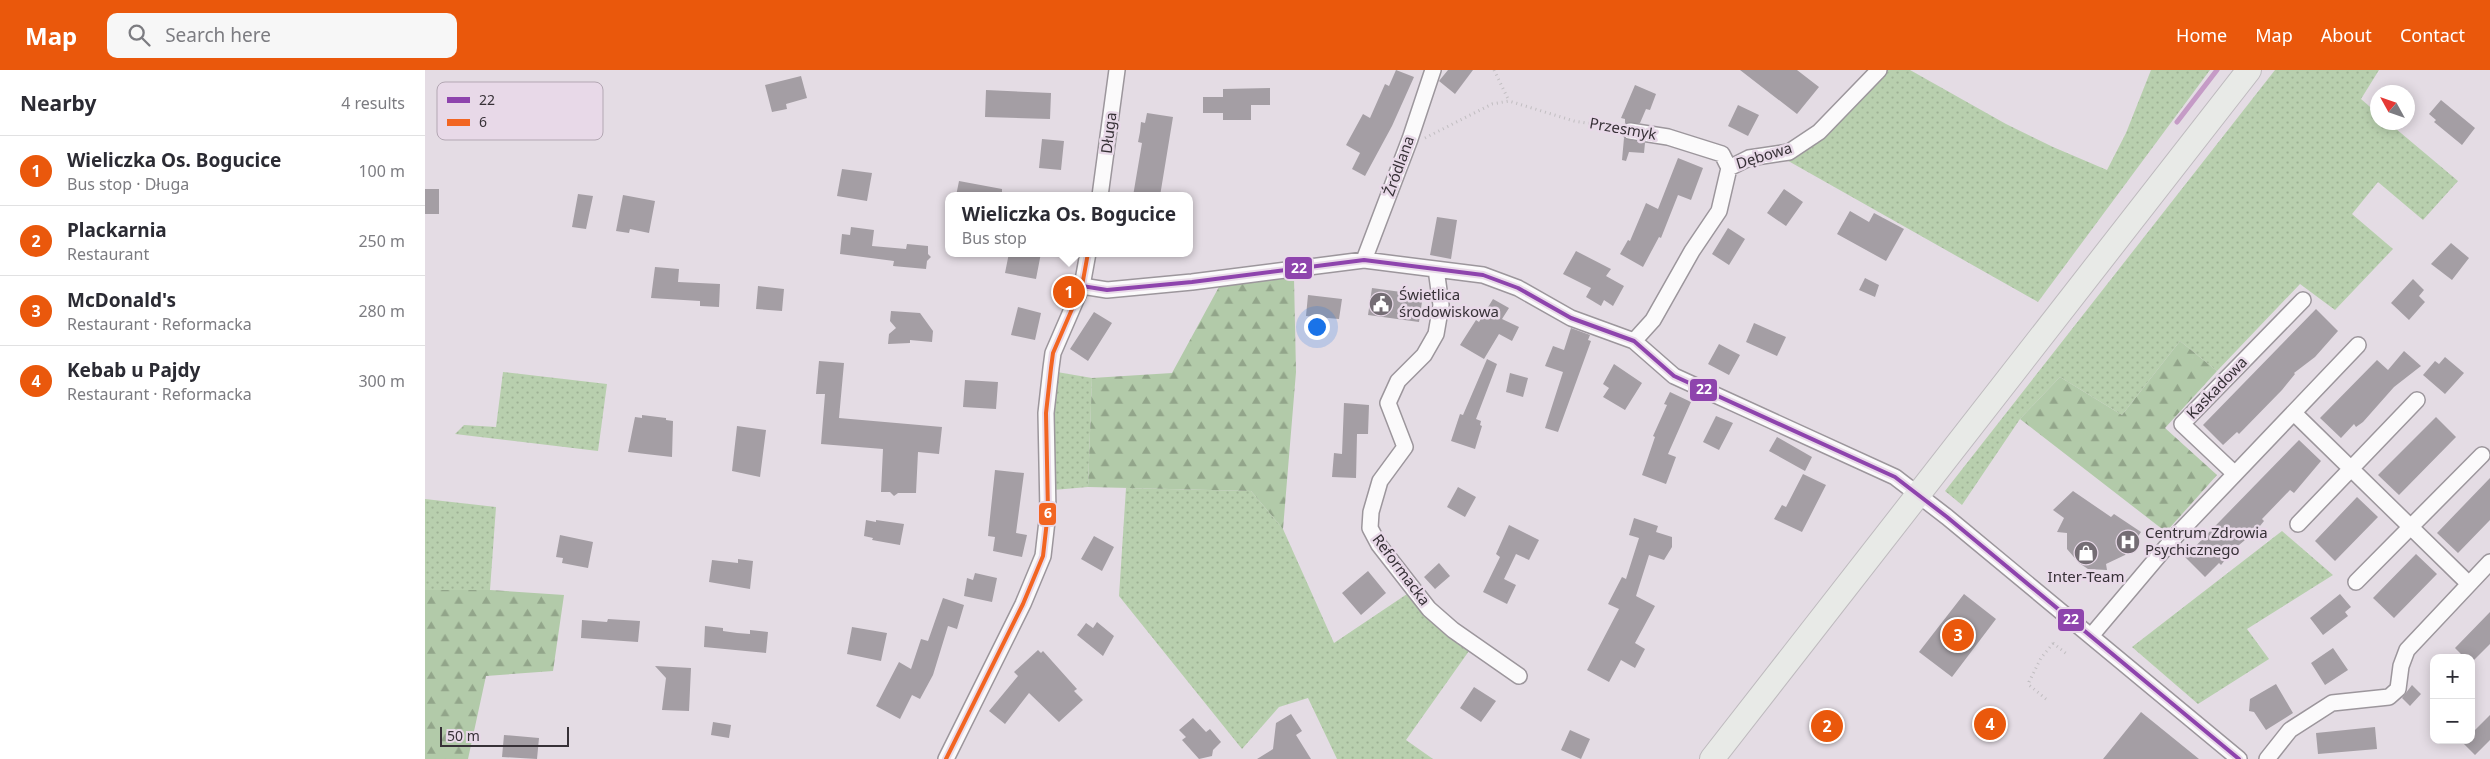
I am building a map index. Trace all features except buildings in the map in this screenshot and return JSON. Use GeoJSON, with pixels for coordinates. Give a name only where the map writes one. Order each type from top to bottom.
{"type":"FeatureCollection","features":[{"type":"Feature","properties":{"kind":"main road"},"geometry":{"type":"LineString","coordinates":[[1712,759],[2249,70]]}},
{"type":"Feature","properties":{"kind":"street","name":"Długa"},"geometry":{"type":"LineString","coordinates":[[1100,192],[1117,70]]}},
{"type":"Feature","properties":{"kind":"street","name":"Źródlana"},"geometry":{"type":"LineString","coordinates":[[1364,260],[1410,139],[1433,70]]}},
{"type":"Feature","properties":{"kind":"street","name":"Dębowa"},"geometry":{"type":"LineString","coordinates":[[1634,341],[1653,320],[1692,251],[1719,211],[1729,168],[1749,158],[1789,152],[1819,132],[1879,70]]}},
{"type":"Feature","properties":{"kind":"street","name":"Przesmyk"},"geometry":{"type":"LineString","coordinates":[[1630,131],[1668,138],[1722,154],[1729,168]]}},
{"type":"Feature","properties":{"kind":"street"},"geometry":{"type":"LineString","coordinates":[[945,759],[1023,604],[1043,556],[1048,512],[1046,413],[1053,353],[1082,286],[1087,257]]}},
{"type":"Feature","properties":{"kind":"street"},"geometry":{"type":"LineString","coordinates":[[1082,286],[1107,290],[1192,282],[1364,260],[1483,275],[1518,288],[1571,318],[1634,341],[1674,376],[1895,477],[1919,494],[2239,759]]}},
{"type":"Feature","properties":{"kind":"street","name":"Reformacka"},"geometry":{"type":"LineString","coordinates":[[1436,269],[1441,305],[1436,334],[1423,355],[1398,381],[1388,403],[1405,447],[1380,481],[1371,512],[1370,528],[1379,545],[1429,609],[1453,630],[1519,676]]}},
{"type":"Feature","properties":{"kind":"street","name":"Kaskadowa"},"geometry":{"type":"LineString","coordinates":[[2234,473],[2182,424],[2303,300]]}},
{"type":"Feature","properties":{"kind":"street"},"geometry":{"type":"LineString","coordinates":[[2091,636],[2172,540],[2234,473],[2358,346]]}},
{"type":"Feature","properties":{"kind":"street"},"geometry":{"type":"LineString","coordinates":[[2298,524],[2417,400]]}},
{"type":"Feature","properties":{"kind":"street"},"geometry":{"type":"LineString","coordinates":[[2294,413],[2469,584]]}},
{"type":"Feature","properties":{"kind":"street"},"geometry":{"type":"LineString","coordinates":[[2356,582],[2482,456]]}},
{"type":"Feature","properties":{"kind":"street"},"geometry":{"type":"LineString","coordinates":[[2267,759],[2290,730],[2333,703],[2389,697],[2398,689],[2401,666],[2407,650],[2490,562]]}},
{"type":"Feature","properties":{"kind":"path"},"geometry":{"type":"LineString","coordinates":[[1410,139],[1429,137],[1491,104],[1509,101],[1494,70]]}},
{"type":"Feature","properties":{"kind":"path","name":"Przesmyk"},"geometry":{"type":"LineString","coordinates":[[1509,101],[1574,120],[1630,131]]}},
{"type":"Feature","properties":{"kind":"path"},"geometry":{"type":"LineString","coordinates":[[2046,699],[2029,685],[2033,671],[2054,642],[2068,655]]}},
{"type":"Feature","properties":{"kind":"green space"},"geometry":{"type":"Polygon","coordinates":[[[1888,70],[1910,70],[2006,124],[2107,170],[2126,133],[2151,70],[2210,70],[2038,302],[1783,158],[1821,140],[1888,70]]]}},
{"type":"Feature","properties":{"kind":"green space"},"geometry":{"type":"Polygon","coordinates":[[[2275,70],[2379,70],[2361,99],[2370,107],[2370,130],[2397,130],[2458,181],[2423,220],[2378,182],[2352,214],[2393,249],[2335,310],[2300,284],[2217,371],[2180,341],[2122,415],[2060,377],[2020,419],[1962,505],[1945,491],[2275,70]]]}},
{"type":"Feature","properties":{"kind":"green space"},"geometry":{"type":"Polygon","coordinates":[[[1294,278],[1296,372],[1283,529],[1251,491],[1088,487],[1092,378],[1172,373],[1220,285],[1294,278]]]}},
{"type":"Feature","properties":{"kind":"green space"},"geometry":{"type":"Polygon","coordinates":[[[2180,341],[2217,371],[2165,428],[2217,475],[2166,532],[2020,419],[2060,377],[2122,415],[2180,341]]]}},
{"type":"Feature","properties":{"kind":"green space"},"geometry":{"type":"Polygon","coordinates":[[[503,372],[607,384],[598,451],[455,434],[464,425],[496,427],[503,372]]]}},
{"type":"Feature","properties":{"kind":"green space"},"geometry":{"type":"Polygon","coordinates":[[[1057,372],[1092,378],[1088,487],[1053,490],[1053,400],[1057,372]]]}},
{"type":"Feature","properties":{"kind":"green space"},"geometry":{"type":"Polygon","coordinates":[[[1126,488],[1251,491],[1283,529],[1334,643],[1410,592],[1437,625],[1469,651],[1406,740],[1433,759],[1337,759],[1308,698],[1279,707],[1242,749],[1119,596],[1126,488]]]}},
{"type":"Feature","properties":{"kind":"green space"},"geometry":{"type":"Polygon","coordinates":[[[425,499],[496,507],[490,590],[425,590],[425,499]]]}},
{"type":"Feature","properties":{"kind":"green space"},"geometry":{"type":"Polygon","coordinates":[[[2282,531],[2333,575],[2247,629],[2269,659],[2198,704],[2132,647],[2282,531]]]}},
{"type":"Feature","properties":{"kind":"green space"},"geometry":{"type":"Polygon","coordinates":[[[425,590],[490,590],[564,595],[553,671],[486,676],[468,759],[425,759],[425,590]]]}},
{"type":"Feature","properties":{"kind":"waterway"},"geometry":{"type":"LineString","coordinates":[[2177,122],[2217,70]]}},
{"type":"Feature","properties":{"kind":"transit line","name":"6"},"geometry":{"type":"LineString","coordinates":[[946,759],[1023,604],[1043,556],[1048,512],[1046,413],[1053,353],[1082,286],[1087,257]]}},
{"type":"Feature","properties":{"kind":"transit line","name":"22"},"geometry":{"type":"LineString","coordinates":[[1082,286],[1107,290],[1192,282],[1364,260],[1483,275],[1518,288],[1571,318],[1634,341],[1674,376],[1895,477],[1947,517],[2239,759]]}},
{"type":"Feature","properties":{"kind":"place","name":"Wieliczka Os. Bogucice"},"geometry":{"type":"Point","coordinates":[1069,292]}},
{"type":"Feature","properties":{"kind":"place","name":"Świetlica środowiskowa"},"geometry":{"type":"Point","coordinates":[1381,304]}},
{"type":"Feature","properties":{"kind":"place","name":"Centrum Zdrowia Psychicznego"},"geometry":{"type":"Point","coordinates":[2128,542]}},
{"type":"Feature","properties":{"kind":"place","name":"Inter-Team"},"geometry":{"type":"Point","coordinates":[2086,553]}},
{"type":"Feature","properties":{"kind":"place","name":"McDonald's"},"geometry":{"type":"Point","coordinates":[1958,635]}},
{"type":"Feature","properties":{"kind":"place","name":"Kebab u Pajdy"},"geometry":{"type":"Point","coordinates":[1990,724]}},
{"type":"Feature","properties":{"kind":"place","name":"Plackarnia"},"geometry":{"type":"Point","coordinates":[1827,726]}}]}
